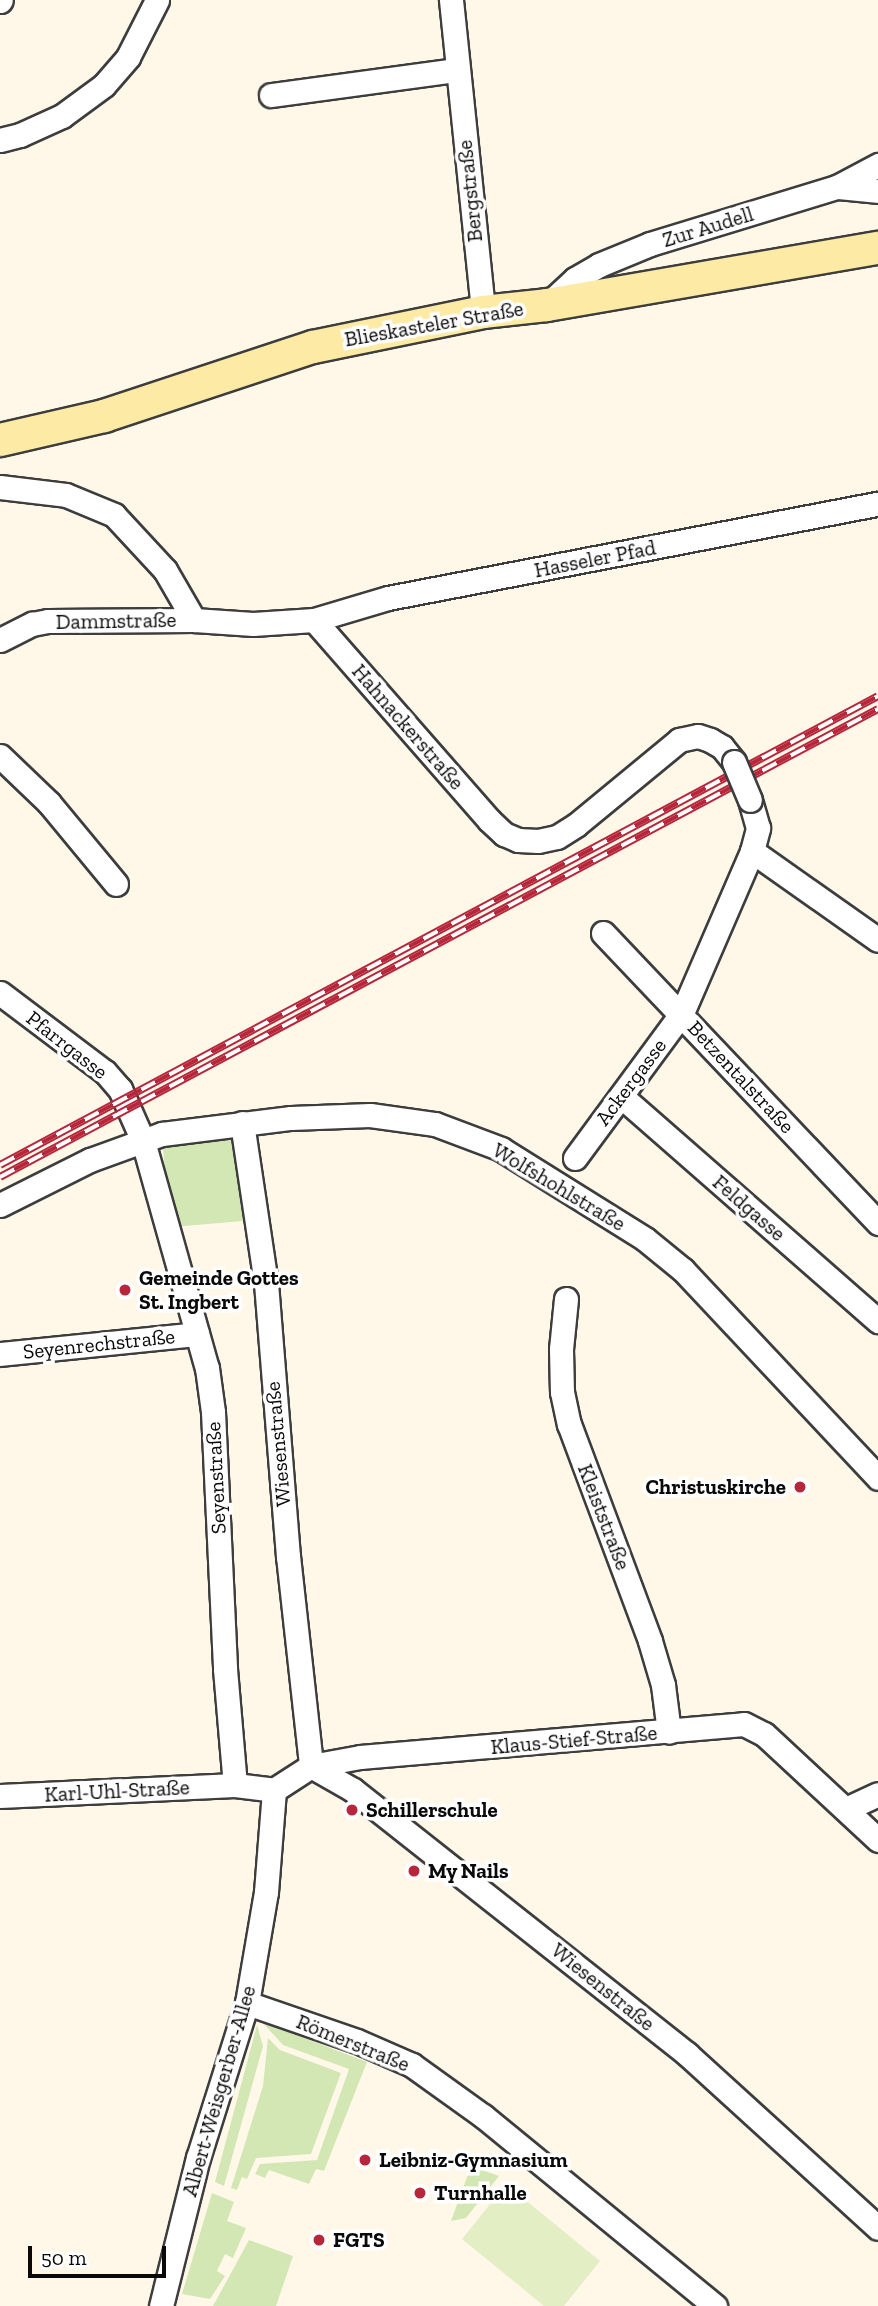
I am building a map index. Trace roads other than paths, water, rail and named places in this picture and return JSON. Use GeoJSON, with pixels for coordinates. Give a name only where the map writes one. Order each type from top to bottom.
{"type":"FeatureCollection","features":[{"type":"Feature","properties":{"kind":"main road","name":"Blieskasteler Straße"},"geometry":{"type":"LineString","coordinates":[[0,440],[104,416],[313,347],[484,312],[547,305],[878,248]]}},
{"type":"Feature","properties":{"kind":"street"},"geometry":{"type":"LineString","coordinates":[[10,138],[62,116],[104,85],[128,57],[157,0]]}},
{"type":"Feature","properties":{"kind":"street","name":"Bergstraße"},"geometry":{"type":"LineString","coordinates":[[451,0],[456,70],[484,312]]}},
{"type":"Feature","properties":{"kind":"street"},"geometry":{"type":"LineString","coordinates":[[271,95],[456,70]]}},
{"type":"Feature","properties":{"kind":"street","name":"Zur Audell"},"geometry":{"type":"LineString","coordinates":[[547,305],[575,279],[649,244],[837,187],[878,166]]}},
{"type":"Feature","properties":{"kind":"street"},"geometry":{"type":"LineString","coordinates":[[837,187],[878,191]]}},
{"type":"Feature","properties":{"kind":"street"},"geometry":{"type":"LineString","coordinates":[[0,487],[66,495],[114,515],[165,570],[194,620],[253,624],[314,620]]}},
{"type":"Feature","properties":{"kind":"street","name":"Hasseler Pfad"},"geometry":{"type":"LineString","coordinates":[[314,620],[388,598],[878,504]]}},
{"type":"Feature","properties":{"kind":"street","name":"Dammstraße"},"geometry":{"type":"LineString","coordinates":[[0,640],[32,624],[48,621],[194,620]]}},
{"type":"Feature","properties":{"kind":"street","name":"Hahnackerstraße"},"geometry":{"type":"LineString","coordinates":[[314,620],[504,834],[518,840],[538,841],[557,837],[576,825],[678,740],[698,736],[722,747],[734,762],[758,828],[752,851]]}},
{"type":"Feature","properties":{"kind":"street"},"geometry":{"type":"LineString","coordinates":[[0,756],[49,803],[116,884]]}},
{"type":"Feature","properties":{"kind":"street"},"geometry":{"type":"LineString","coordinates":[[752,851],[878,940]]}},
{"type":"Feature","properties":{"kind":"street","name":"Ackergasse"},"geometry":{"type":"LineString","coordinates":[[575,1158],[682,1013],[752,851]]}},
{"type":"Feature","properties":{"kind":"street","name":"Betzentalstraße"},"geometry":{"type":"LineString","coordinates":[[603,933],[682,1013],[878,1223]]}},
{"type":"Feature","properties":{"kind":"street","name":"Pfarrgasse"},"geometry":{"type":"LineString","coordinates":[[0,993],[105,1072],[120,1089],[144,1141]]}},
{"type":"Feature","properties":{"kind":"street","name":"Feldgasse"},"geometry":{"type":"LineString","coordinates":[[621,1096],[878,1321]]}},
{"type":"Feature","properties":{"kind":"street","name":"Wolfshohlstraße"},"geometry":{"type":"LineString","coordinates":[[0,1205],[90,1160],[162,1134],[242,1123],[370,1115],[402,1117],[435,1124],[466,1134],[523,1162],[613,1217],[683,1270],[878,1478]]}},
{"type":"Feature","properties":{"kind":"street","name":"Wiesenstraße"},"geometry":{"type":"LineString","coordinates":[[242,1123],[266,1283],[288,1556],[311,1766],[353,1790],[687,2054],[878,2228]]}},
{"type":"Feature","properties":{"kind":"street","name":"Seyenstraße"},"geometry":{"type":"LineString","coordinates":[[144,1141],[207,1368],[213,1412],[225,1669],[235,1785]]}},
{"type":"Feature","properties":{"kind":"street","name":"Kleiststraße"},"geometry":{"type":"LineString","coordinates":[[566,1299],[561,1349],[562,1392],[569,1424],[650,1641],[663,1685],[669,1732]]}},
{"type":"Feature","properties":{"kind":"street","name":"Seyenrechstraße"},"geometry":{"type":"LineString","coordinates":[[0,1354],[197,1334]]}},
{"type":"Feature","properties":{"kind":"street","name":"Klaus-Stief-Straße"},"geometry":{"type":"LineString","coordinates":[[311,1766],[360,1757],[744,1724],[764,1734],[878,1840]]}},
{"type":"Feature","properties":{"kind":"street"},"geometry":{"type":"LineString","coordinates":[[235,1785],[274,1790],[311,1766]]}},
{"type":"Feature","properties":{"kind":"street","name":"Karl-Uhl-Straße"},"geometry":{"type":"LineString","coordinates":[[0,1796],[235,1785]]}},
{"type":"Feature","properties":{"kind":"street","name":"Albert-Weisgerber-Allee"},"geometry":{"type":"LineString","coordinates":[[161,2306],[198,2158],[247,2003],[266,1892],[274,1790]]}},
{"type":"Feature","properties":{"kind":"street"},"geometry":{"type":"LineString","coordinates":[[846,1810],[878,1794]]}},
{"type":"Feature","properties":{"kind":"street","name":"Römerstraße"},"geometry":{"type":"LineString","coordinates":[[247,2003],[356,2041],[412,2065],[483,2116],[715,2306]]}},
{"type":"Feature","properties":{"kind":"railway"},"geometry":{"type":"LineString","coordinates":[[0,1165],[878,696]]}},
{"type":"Feature","properties":{"kind":"railway"},"geometry":{"type":"LineString","coordinates":[[0,1177],[878,709]]}},
{"type":"Feature","properties":{"kind":"place","name":"Gemeinde Gottes St. Ingbert"},"geometry":{"type":"Point","coordinates":[125,1290]}},
{"type":"Feature","properties":{"kind":"place","name":"Christuskirche"},"geometry":{"type":"Point","coordinates":[800,1487]}},
{"type":"Feature","properties":{"kind":"place","name":"Schillerschule"},"geometry":{"type":"Point","coordinates":[352,1810]}},
{"type":"Feature","properties":{"kind":"place","name":"My Nails"},"geometry":{"type":"Point","coordinates":[414,1871]}},
{"type":"Feature","properties":{"kind":"place","name":"Leibniz-Gymnasium"},"geometry":{"type":"Point","coordinates":[365,2160]}},
{"type":"Feature","properties":{"kind":"place","name":"Turnhalle"},"geometry":{"type":"Point","coordinates":[420,2193]}},
{"type":"Feature","properties":{"kind":"place","name":"FGTS"},"geometry":{"type":"Point","coordinates":[319,2240]}}]}
